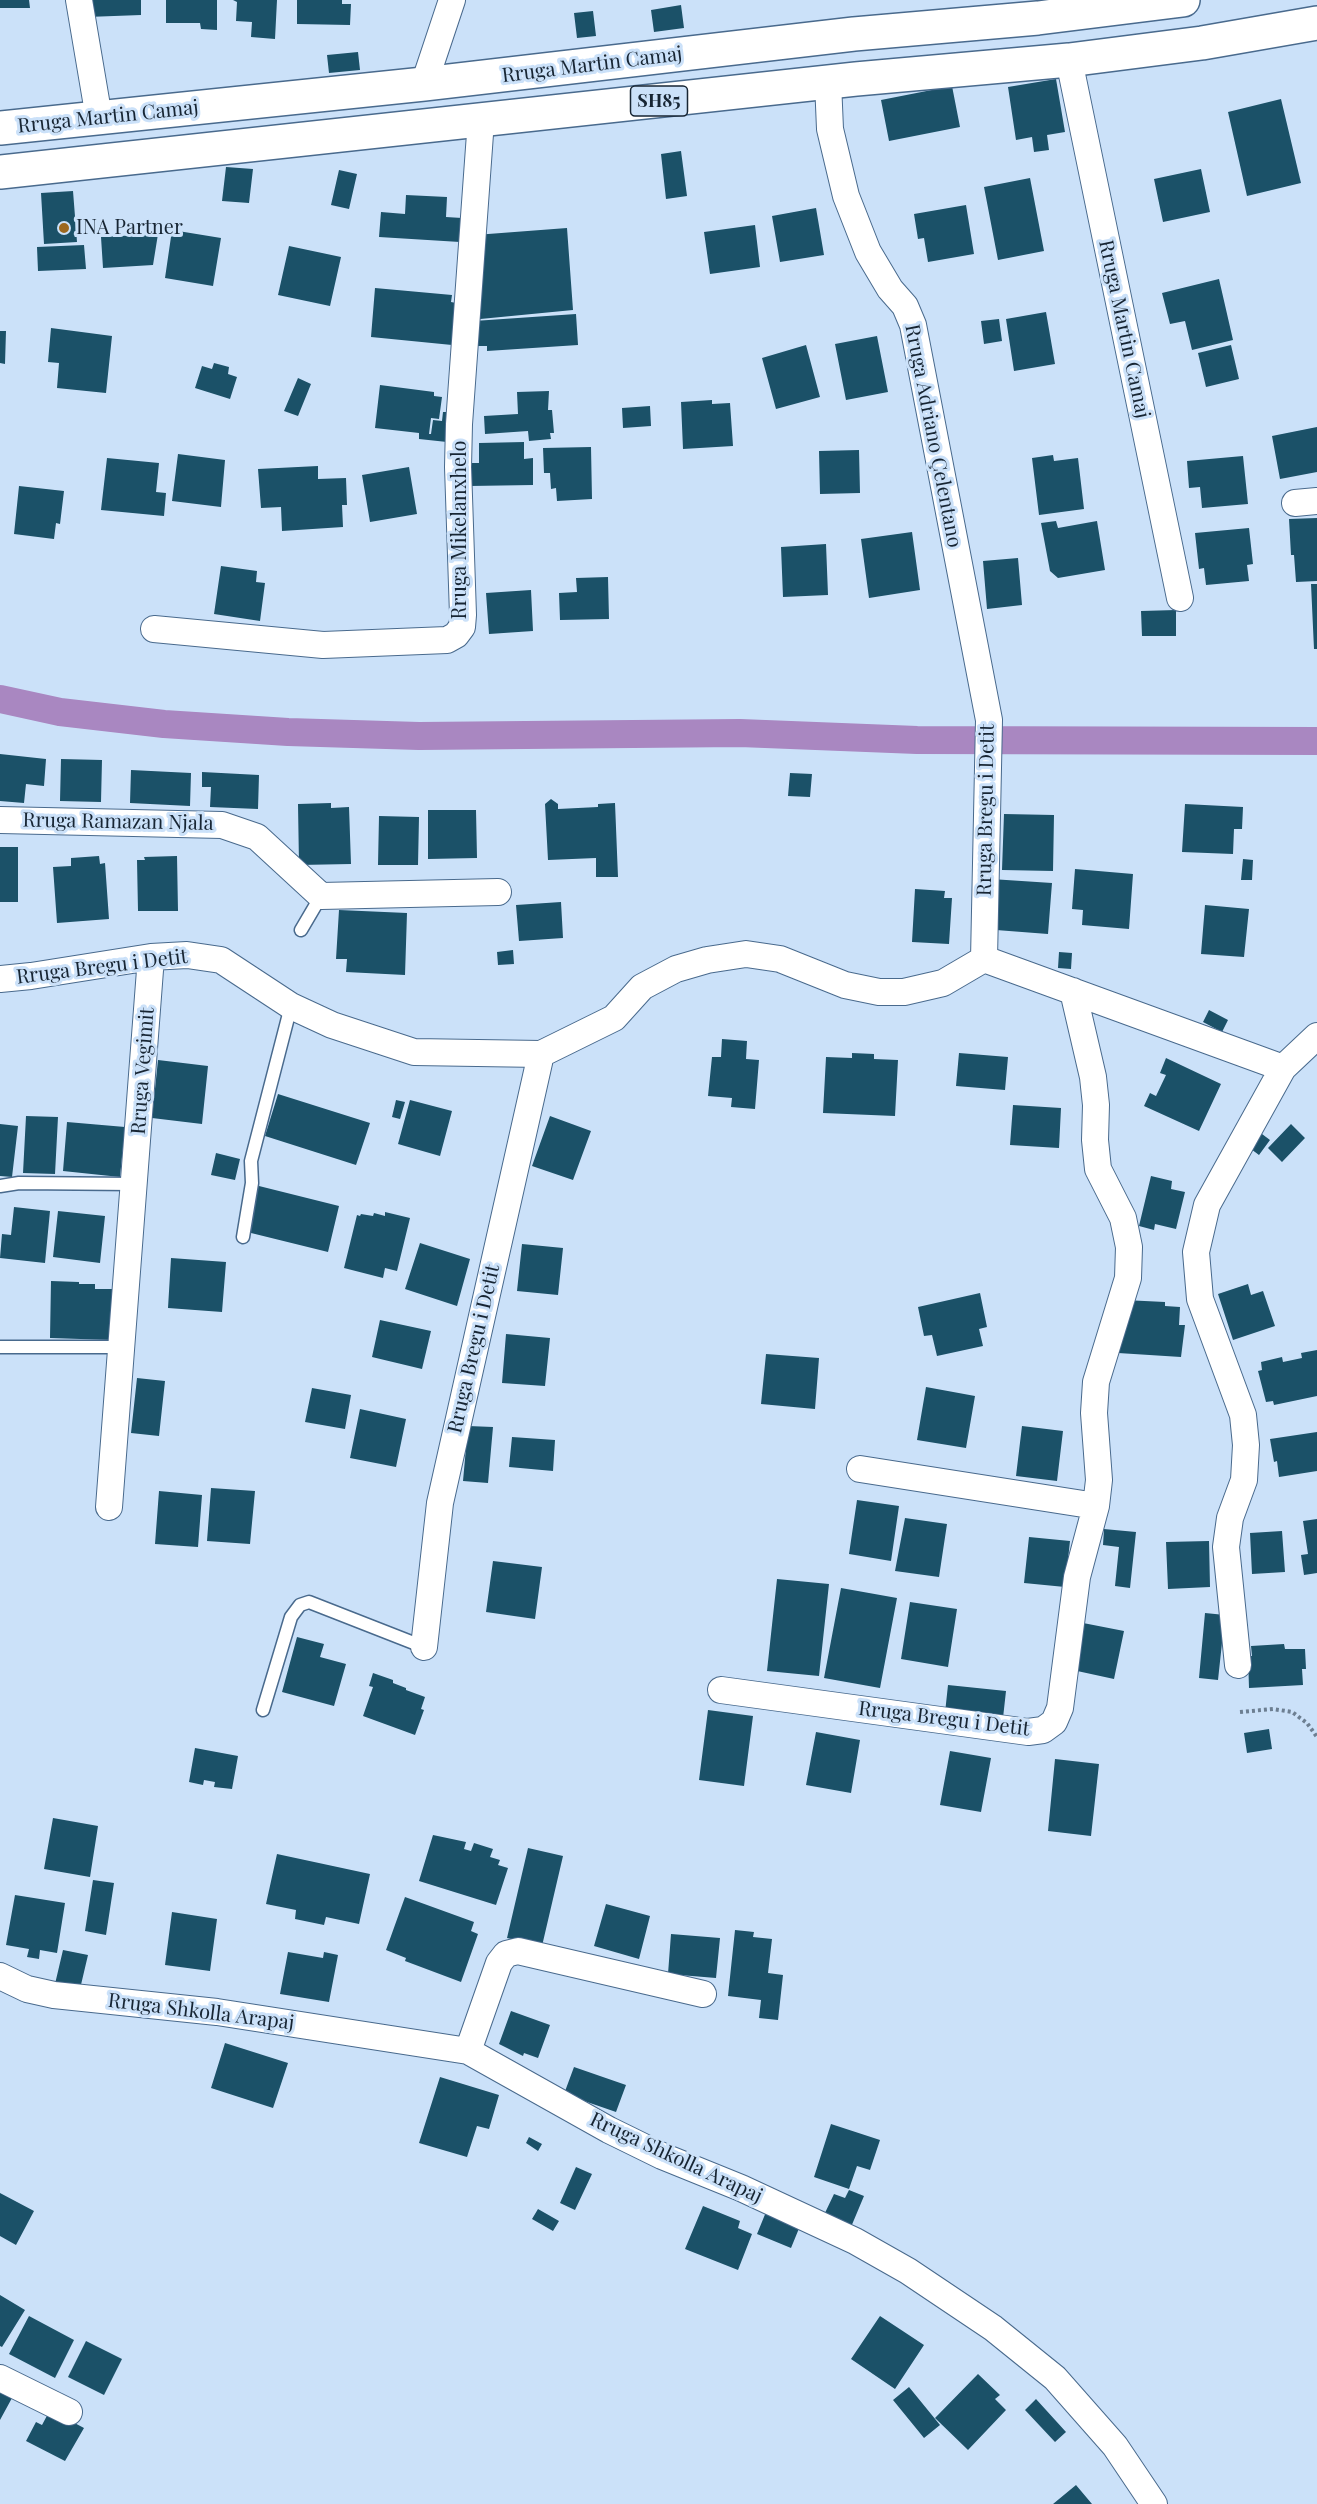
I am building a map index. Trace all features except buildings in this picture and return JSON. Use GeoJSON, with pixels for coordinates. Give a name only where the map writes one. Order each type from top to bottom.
{"type":"FeatureCollection","features":[{"type":"Feature","properties":{"kind":"highway","name":"Rruga Martin Camaj"},"geometry":{"type":"LineString","coordinates":[[0,128],[424,84],[1037,13],[1183,0]]}},
{"type":"Feature","properties":{"kind":"highway","name":"SH85"},"geometry":{"type":"LineString","coordinates":[[0,172],[828,82],[1069,60],[1202,43],[1317,23]]}},
{"type":"Feature","properties":{"kind":"street"},"geometry":{"type":"LineString","coordinates":[[79,0],[99,118]]}},
{"type":"Feature","properties":{"kind":"street"},"geometry":{"type":"LineString","coordinates":[[424,84],[452,0]]}},
{"type":"Feature","properties":{"kind":"street","name":"Rruga Martin Camaj"},"geometry":{"type":"LineString","coordinates":[[1069,60],[1180,598]]}},
{"type":"Feature","properties":{"kind":"street","name":"Rruga Adriano Çelentano"},"geometry":{"type":"LineString","coordinates":[[828,82],[830,129],[846,196],[868,252],[890,289],[905,306],[913,325],[978,663]]}},
{"type":"Feature","properties":{"kind":"street","name":"Rruga Mikelanxhelo"},"geometry":{"type":"LineString","coordinates":[[154,628],[323,645],[447,640],[456,635],[462,627],[459,424],[481,120]]}},
{"type":"Feature","properties":{"kind":"street","name":"Rruga Bregu i Detit"},"geometry":{"type":"LineString","coordinates":[[0,979],[151,957],[187,955],[221,960],[291,1006],[332,1025],[414,1052],[541,1054],[614,1018],[642,987],[676,969],[707,960],[746,954],[780,959],[845,985],[879,992],[904,992],[943,983],[984,959],[989,720],[978,663]]}},
{"type":"Feature","properties":{"kind":"street","name":"Rruga Ramazan Njala"},"geometry":{"type":"LineString","coordinates":[[0,820],[222,825],[257,837],[321,896]]}},
{"type":"Feature","properties":{"kind":"street"},"geometry":{"type":"LineString","coordinates":[[321,896],[498,892]]}},
{"type":"Feature","properties":{"kind":"street","name":"Rruga Vegimit"},"geometry":{"type":"LineString","coordinates":[[109,1507],[151,957]]}},
{"type":"Feature","properties":{"kind":"street"},"geometry":{"type":"LineString","coordinates":[[984,959],[1283,1068]]}},
{"type":"Feature","properties":{"kind":"street","name":"Rruga Bregu i Detit"},"geometry":{"type":"LineString","coordinates":[[721,1690],[1028,1732],[1043,1730],[1054,1722],[1060,1708],[1077,1577],[1096,1506],[1099,1480],[1094,1413],[1096,1382],[1128,1278],[1129,1247],[1123,1218],[1098,1169],[1094,1077],[1073,991]]}},
{"type":"Feature","properties":{"kind":"street"},"geometry":{"type":"LineString","coordinates":[[1238,1665],[1226,1547],[1230,1518],[1244,1480],[1246,1445],[1243,1415],[1200,1299],[1196,1252],[1207,1205],[1283,1068],[1317,1036]]}},
{"type":"Feature","properties":{"kind":"street","name":"Rruga Bregu i Detit"},"geometry":{"type":"LineString","coordinates":[[424,1647],[440,1503],[541,1054]]}},
{"type":"Feature","properties":{"kind":"street"},"geometry":{"type":"LineString","coordinates":[[860,1469],[1096,1506]]}},
{"type":"Feature","properties":{"kind":"street"},"geometry":{"type":"LineString","coordinates":[[468,2051],[500,1963],[506,1954],[518,1952],[704,1994]]}},
{"type":"Feature","properties":{"kind":"street","name":"Rruga Shkolla Arapaj"},"geometry":{"type":"LineString","coordinates":[[0,1976],[27,1989],[54,1995],[217,2012],[468,2051],[609,2130],[662,2156],[751,2192],[855,2241],[908,2271],[993,2328],[1055,2379],[1115,2446],[1154,2504]]}},
{"type":"Feature","properties":{"kind":"street"},"geometry":{"type":"LineString","coordinates":[[0,2378],[69,2412]]}},
{"type":"Feature","properties":{"kind":"lane"},"geometry":{"type":"LineString","coordinates":[[301,930],[321,896]]}},
{"type":"Feature","properties":{"kind":"lane"},"geometry":{"type":"LineString","coordinates":[[243,1237],[252,1183],[251,1161],[291,1006]]}},
{"type":"Feature","properties":{"kind":"lane"},"geometry":{"type":"LineString","coordinates":[[0,1186],[19,1183],[134,1184]]}},
{"type":"Feature","properties":{"kind":"lane"},"geometry":{"type":"LineString","coordinates":[[0,1347],[122,1347]]}},
{"type":"Feature","properties":{"kind":"lane"},"geometry":{"type":"LineString","coordinates":[[262,1710],[291,1617],[300,1605],[309,1602],[424,1647]]}},
{"type":"Feature","properties":{"kind":"path"},"geometry":{"type":"LineString","coordinates":[[1240,1712],[1273,1709],[1292,1712],[1307,1723],[1317,1737]]}},
{"type":"Feature","properties":{"kind":"waterway"},"geometry":{"type":"LineString","coordinates":[[0,699],[60,712],[164,724],[288,732],[419,736],[740,733],[917,740],[1317,741]]}},
{"type":"Feature","properties":{"kind":"place","name":"INA Partner"},"geometry":{"type":"Point","coordinates":[64,228]}}]}
